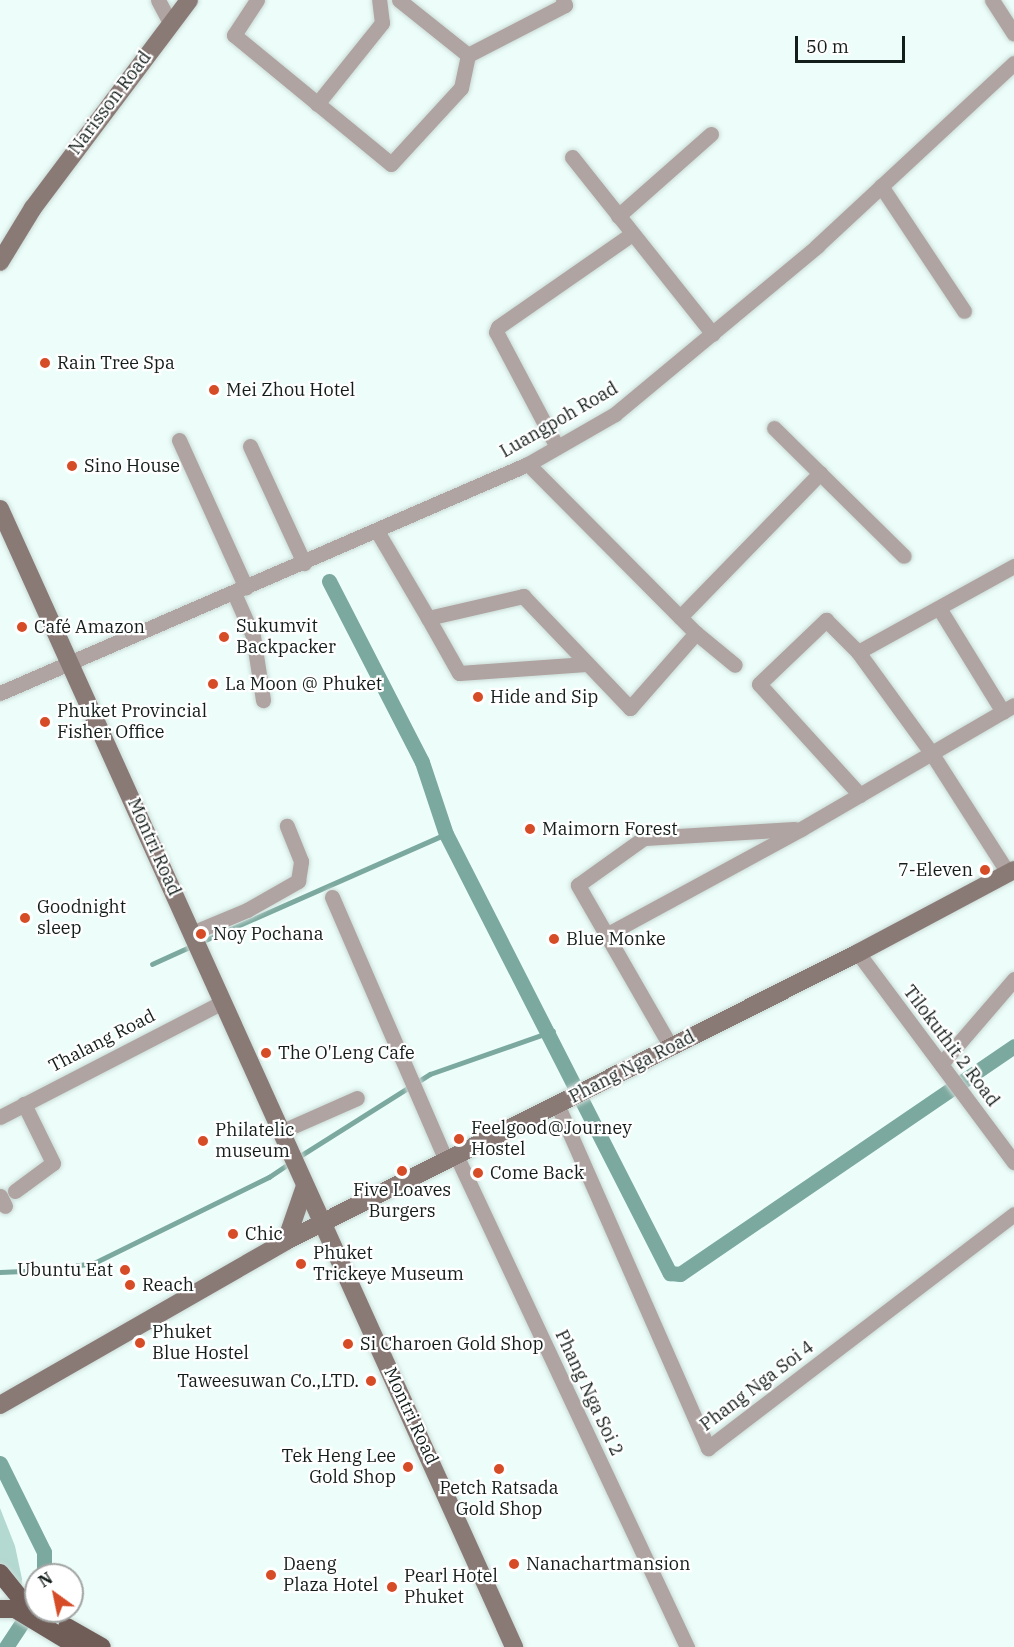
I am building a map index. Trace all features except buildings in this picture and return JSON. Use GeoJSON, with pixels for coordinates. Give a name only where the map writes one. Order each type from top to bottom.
{"type":"FeatureCollection","features":[{"type":"Feature","properties":{"kind":"main road"},"geometry":{"type":"LineString","coordinates":[[0,1573],[11,1606]]}},
{"type":"Feature","properties":{"kind":"main road"},"geometry":{"type":"LineString","coordinates":[[51,1623],[78,1647]]}},
{"type":"Feature","properties":{"kind":"main road"},"geometry":{"type":"LineString","coordinates":[[54,1623],[102,1647]]}},
{"type":"Feature","properties":{"kind":"street"},"geometry":{"type":"LineString","coordinates":[[158,0],[170,23]]}},
{"type":"Feature","properties":{"kind":"street","name":"Narisson Road"},"geometry":{"type":"LineString","coordinates":[[0,271],[4,249],[189,0]]}},
{"type":"Feature","properties":{"kind":"street"},"geometry":{"type":"LineString","coordinates":[[257,0],[234,35],[391,164],[461,88],[468,55]]}},
{"type":"Feature","properties":{"kind":"street"},"geometry":{"type":"LineString","coordinates":[[317,104],[382,23],[379,0]]}},
{"type":"Feature","properties":{"kind":"street"},"geometry":{"type":"LineString","coordinates":[[399,0],[468,55]]}},
{"type":"Feature","properties":{"kind":"street"},"geometry":{"type":"LineString","coordinates":[[468,55],[565,5],[563,0]]}},
{"type":"Feature","properties":{"kind":"street"},"geometry":{"type":"LineString","coordinates":[[992,0],[1014,34]]}},
{"type":"Feature","properties":{"kind":"street","name":"Luangpoh Road"},"geometry":{"type":"LineString","coordinates":[[0,693],[528,464],[615,414],[817,246],[1014,63]]}},
{"type":"Feature","properties":{"kind":"street"},"geometry":{"type":"LineString","coordinates":[[618,216],[711,134]]}},
{"type":"Feature","properties":{"kind":"street"},"geometry":{"type":"LineString","coordinates":[[572,158],[713,334]]}},
{"type":"Feature","properties":{"kind":"street"},"geometry":{"type":"LineString","coordinates":[[881,186],[964,311]]}},
{"type":"Feature","properties":{"kind":"street"},"geometry":{"type":"LineString","coordinates":[[557,447],[496,332],[498,327],[632,234]]}},
{"type":"Feature","properties":{"kind":"street"},"geometry":{"type":"LineString","coordinates":[[774,428],[904,556]]}},
{"type":"Feature","properties":{"kind":"street"},"geometry":{"type":"LineString","coordinates":[[179,440],[240,590],[253,636],[263,700]]}},
{"type":"Feature","properties":{"kind":"street"},"geometry":{"type":"LineString","coordinates":[[250,446],[304,563]]}},
{"type":"Feature","properties":{"kind":"street"},"geometry":{"type":"LineString","coordinates":[[528,464],[696,633],[735,664]]}},
{"type":"Feature","properties":{"kind":"street"},"geometry":{"type":"LineString","coordinates":[[680,617],[820,473]]}},
{"type":"Feature","properties":{"kind":"street","name":"Montri Road"},"geometry":{"type":"LineString","coordinates":[[0,509],[514,1647]]}},
{"type":"Feature","properties":{"kind":"street"},"geometry":{"type":"LineString","coordinates":[[378,531],[459,673],[586,664]]}},
{"type":"Feature","properties":{"kind":"street"},"geometry":{"type":"LineString","coordinates":[[858,651],[1014,566]]}},
{"type":"Feature","properties":{"kind":"street"},"geometry":{"type":"LineString","coordinates":[[428,618],[522,596],[630,708],[696,633]]}},
{"type":"Feature","properties":{"kind":"street"},"geometry":{"type":"LineString","coordinates":[[606,935],[801,829],[1008,709],[939,608]]}},
{"type":"Feature","properties":{"kind":"street"},"geometry":{"type":"LineString","coordinates":[[860,795],[759,684],[826,621],[858,651],[932,754],[1011,871]]}},
{"type":"Feature","properties":{"kind":"street"},"geometry":{"type":"LineString","coordinates":[[192,934],[248,910],[297,881],[302,861],[287,826]]}},
{"type":"Feature","properties":{"kind":"street"},"geometry":{"type":"LineString","coordinates":[[670,1047],[578,885],[644,838],[801,829]]}},
{"type":"Feature","properties":{"kind":"street","name":"Phang Nga Road"},"geometry":{"type":"LineString","coordinates":[[0,1405],[286,1241],[858,953],[1011,871]]}},
{"type":"Feature","properties":{"kind":"street","name":"Phang Nga Soi 2"},"geometry":{"type":"LineString","coordinates":[[332,897],[415,1093],[451,1158],[687,1647]]}},
{"type":"Feature","properties":{"kind":"street","name":"Tilokuthit 2 Road"},"geometry":{"type":"LineString","coordinates":[[858,953],[1014,1162]]}},
{"type":"Feature","properties":{"kind":"street"},"geometry":{"type":"LineString","coordinates":[[945,1070],[1014,980]]}},
{"type":"Feature","properties":{"kind":"street","name":"Thalang Road"},"geometry":{"type":"LineString","coordinates":[[0,1117],[223,1002]]}},
{"type":"Feature","properties":{"kind":"street"},"geometry":{"type":"LineString","coordinates":[[280,1132],[357,1098]]}},
{"type":"Feature","properties":{"kind":"street"},"geometry":{"type":"LineString","coordinates":[[15,1191],[53,1162],[24,1104]]}},
{"type":"Feature","properties":{"kind":"street","name":"Phang Nga Soi 4"},"geometry":{"type":"LineString","coordinates":[[558,1104],[708,1448],[1014,1214]]}},
{"type":"Feature","properties":{"kind":"street"},"geometry":{"type":"LineString","coordinates":[[286,1241],[301,1178]]}},
{"type":"Feature","properties":{"kind":"green space"},"geometry":{"type":"Polygon","coordinates":[[[0,1508],[15,1546],[22,1579],[21,1597],[0,1565],[0,1508]]]}},
{"type":"Feature","properties":{"kind":"waterway"},"geometry":{"type":"LineString","coordinates":[[329,581],[422,762],[446,834],[670,1273],[680,1274],[1014,1046]]}},
{"type":"Feature","properties":{"kind":"waterway"},"geometry":{"type":"LineString","coordinates":[[201,942],[446,834]]}},
{"type":"Feature","properties":{"kind":"waterway"},"geometry":{"type":"LineString","coordinates":[[152,964],[194,945]]}},
{"type":"Feature","properties":{"kind":"waterway"},"geometry":{"type":"LineString","coordinates":[[297,1158],[430,1074],[553,1031]]}},
{"type":"Feature","properties":{"kind":"waterway"},"geometry":{"type":"LineString","coordinates":[[0,1272],[47,1270],[94,1263],[269,1177],[290,1163]]}},
{"type":"Feature","properties":{"kind":"waterway"},"geometry":{"type":"LineString","coordinates":[[0,1463],[44,1552],[44,1563]]}},
{"type":"Feature","properties":{"kind":"waterway"},"geometry":{"type":"LineString","coordinates":[[6,1647],[24,1620]]}},
{"type":"Feature","properties":{"kind":"place","name":"Rain Tree Spa"},"geometry":{"type":"Point","coordinates":[45,363]}},
{"type":"Feature","properties":{"kind":"place","name":"Mei Zhou Hotel"},"geometry":{"type":"Point","coordinates":[214,390]}},
{"type":"Feature","properties":{"kind":"place","name":"Sino House"},"geometry":{"type":"Point","coordinates":[72,466]}},
{"type":"Feature","properties":{"kind":"place","name":"Café Amazon"},"geometry":{"type":"Point","coordinates":[22,627]}},
{"type":"Feature","properties":{"kind":"place","name":"Sukumvit Backpacker"},"geometry":{"type":"Point","coordinates":[224,637]}},
{"type":"Feature","properties":{"kind":"place","name":"La Moon @ Phuket"},"geometry":{"type":"Point","coordinates":[213,684]}},
{"type":"Feature","properties":{"kind":"place","name":"Hide and Sip"},"geometry":{"type":"Point","coordinates":[478,697]}},
{"type":"Feature","properties":{"kind":"place","name":"Phuket Provincial Fisher Office"},"geometry":{"type":"Point","coordinates":[45,722]}},
{"type":"Feature","properties":{"kind":"place","name":"Maimorn Forest"},"geometry":{"type":"Point","coordinates":[530,829]}},
{"type":"Feature","properties":{"kind":"place","name":"7-Eleven"},"geometry":{"type":"Point","coordinates":[985,870]}},
{"type":"Feature","properties":{"kind":"place","name":"Goodnight sleep"},"geometry":{"type":"Point","coordinates":[25,918]}},
{"type":"Feature","properties":{"kind":"place","name":"Noy Pochana"},"geometry":{"type":"Point","coordinates":[201,934]}},
{"type":"Feature","properties":{"kind":"place","name":"Blue Monke"},"geometry":{"type":"Point","coordinates":[554,939]}},
{"type":"Feature","properties":{"kind":"place","name":"The O'Leng Cafe"},"geometry":{"type":"Point","coordinates":[266,1053]}},
{"type":"Feature","properties":{"kind":"place","name":"Feelgood@Journey Hostel"},"geometry":{"type":"Point","coordinates":[459,1139]}},
{"type":"Feature","properties":{"kind":"place","name":"Philatelic museum"},"geometry":{"type":"Point","coordinates":[203,1141]}},
{"type":"Feature","properties":{"kind":"place","name":"Five Loaves Burgers"},"geometry":{"type":"Point","coordinates":[402,1171]}},
{"type":"Feature","properties":{"kind":"place","name":"Come Back"},"geometry":{"type":"Point","coordinates":[478,1173]}},
{"type":"Feature","properties":{"kind":"place","name":"Chic"},"geometry":{"type":"Point","coordinates":[233,1234]}},
{"type":"Feature","properties":{"kind":"place","name":"Phuket Trickeye Museum"},"geometry":{"type":"Point","coordinates":[301,1264]}},
{"type":"Feature","properties":{"kind":"place","name":"Ubuntu Eat"},"geometry":{"type":"Point","coordinates":[125,1270]}},
{"type":"Feature","properties":{"kind":"place","name":"Reach"},"geometry":{"type":"Point","coordinates":[130,1285]}},
{"type":"Feature","properties":{"kind":"place","name":"Phuket Blue Hostel"},"geometry":{"type":"Point","coordinates":[140,1343]}},
{"type":"Feature","properties":{"kind":"place","name":"Si Charoen Gold Shop"},"geometry":{"type":"Point","coordinates":[348,1344]}},
{"type":"Feature","properties":{"kind":"place","name":"Taweesuwan Co.,LTD."},"geometry":{"type":"Point","coordinates":[371,1381]}},
{"type":"Feature","properties":{"kind":"place","name":"Tek Heng Lee Gold Shop"},"geometry":{"type":"Point","coordinates":[408,1467]}},
{"type":"Feature","properties":{"kind":"place","name":"Petch Ratsada Gold Shop"},"geometry":{"type":"Point","coordinates":[499,1469]}},
{"type":"Feature","properties":{"kind":"place","name":"Nanachartmansion"},"geometry":{"type":"Point","coordinates":[514,1564]}},
{"type":"Feature","properties":{"kind":"place","name":"Daeng Plaza Hotel"},"geometry":{"type":"Point","coordinates":[271,1575]}},
{"type":"Feature","properties":{"kind":"place","name":"Pearl Hotel Phuket"},"geometry":{"type":"Point","coordinates":[392,1587]}}]}
